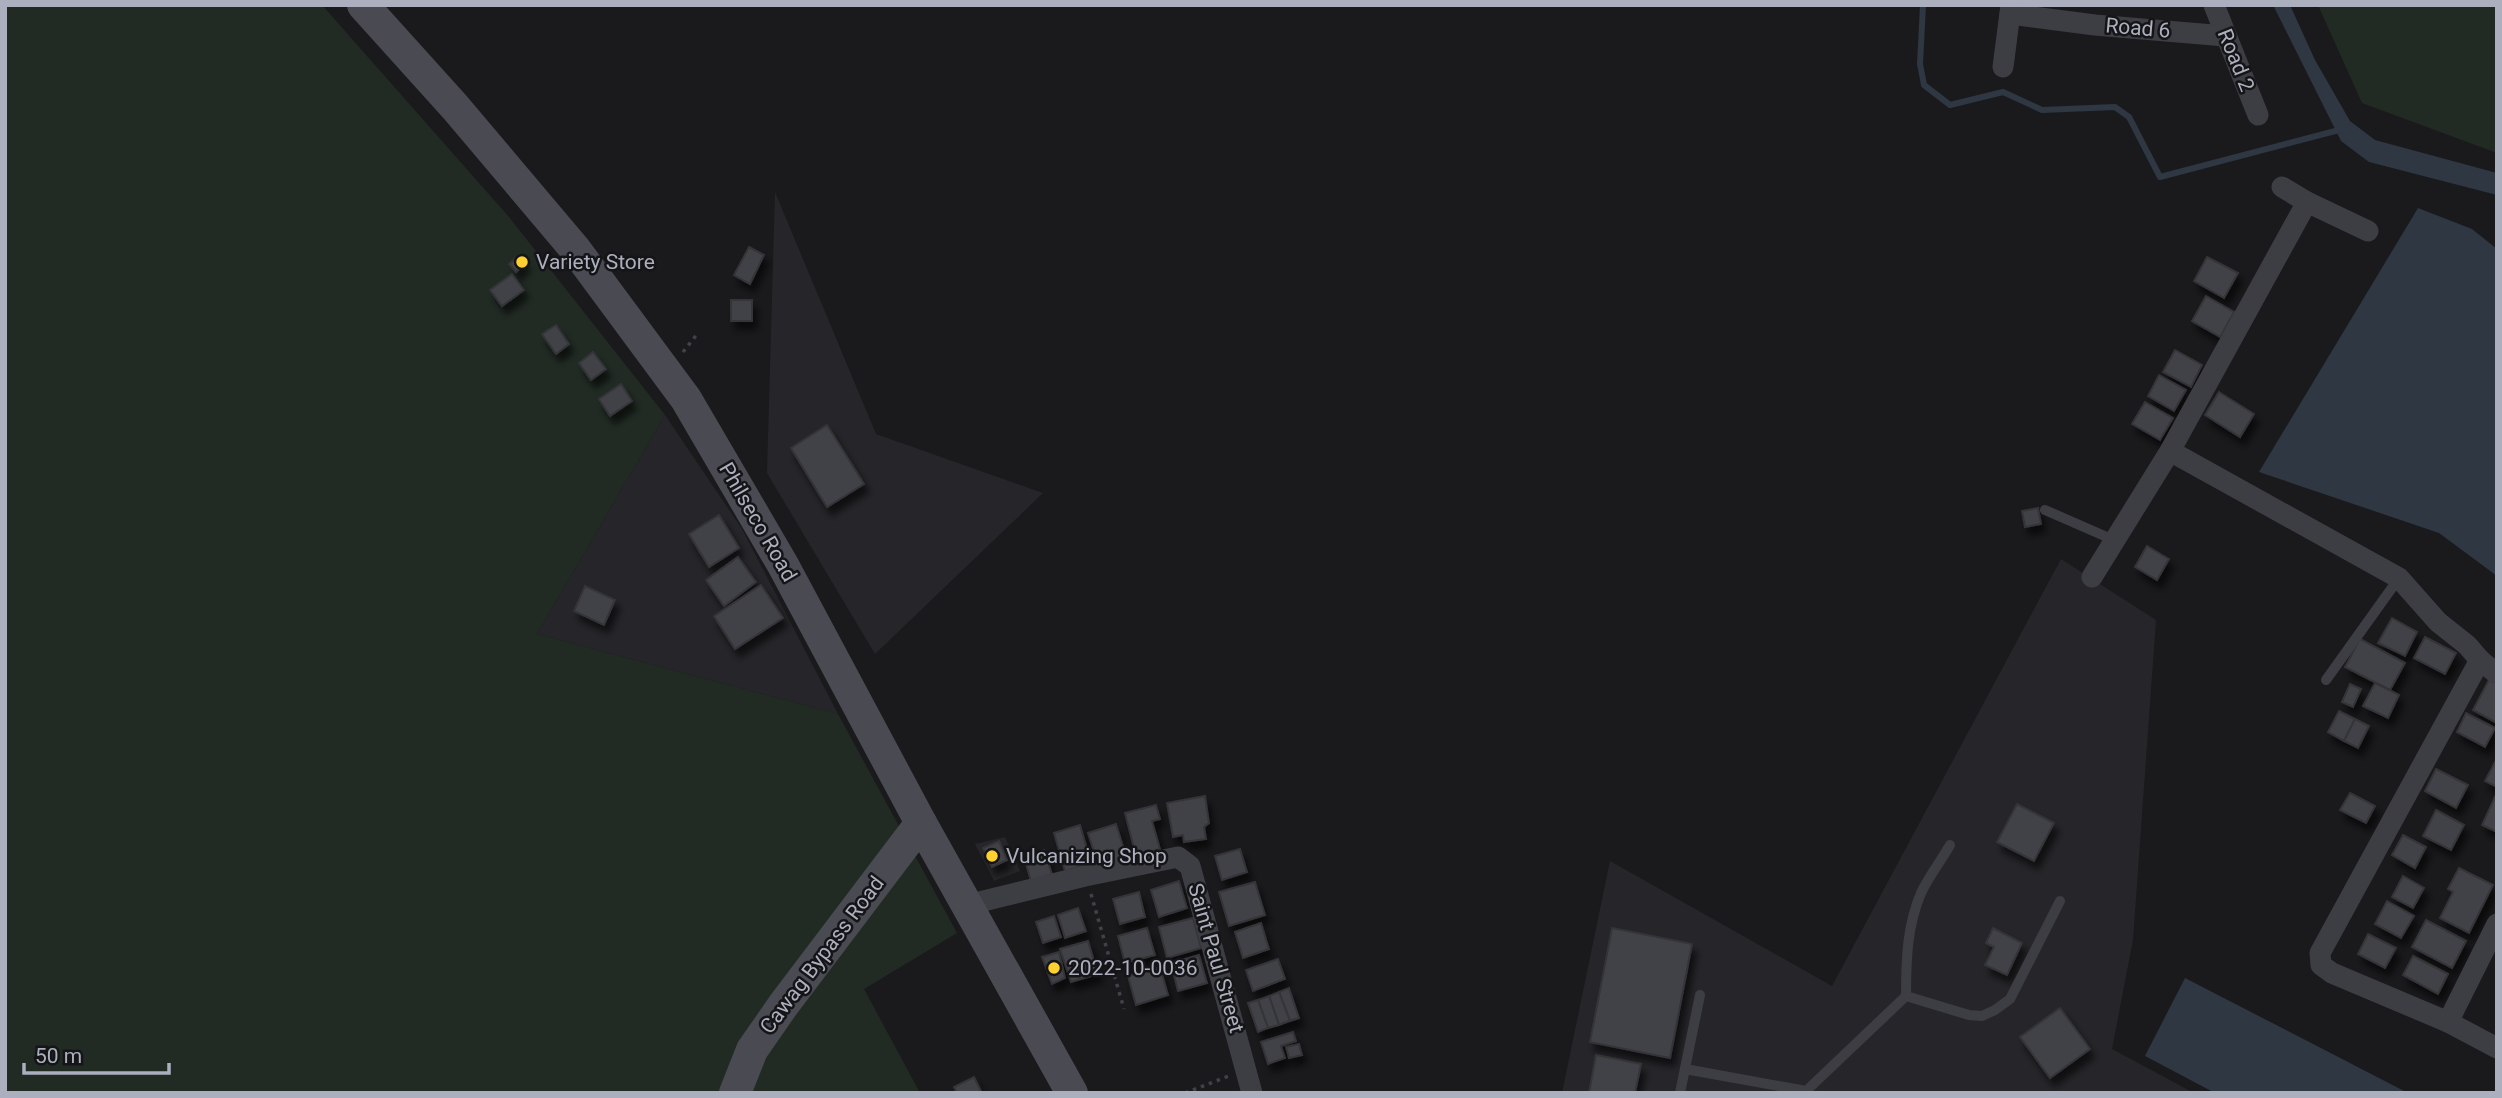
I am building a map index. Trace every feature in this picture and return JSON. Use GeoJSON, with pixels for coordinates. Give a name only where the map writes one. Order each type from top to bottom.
{"type":"FeatureCollection","features":[{"type":"Feature","properties":{"kind":"street","name":"Philseco Road"},"geometry":{"type":"LineString","coordinates":[[363,5],[455,107],[575,249],[686,399],[783,565],[921,823],[1072,1093]]}},
{"type":"Feature","properties":{"kind":"street","name":"Road 2"},"geometry":{"type":"LineString","coordinates":[[2214,5],[2258,115]]}},
{"type":"Feature","properties":{"kind":"street","name":"Road 6"},"geometry":{"type":"LineString","coordinates":[[2011,9],[2096,15],[2225,36]]}},
{"type":"Feature","properties":{"kind":"street"},"geometry":{"type":"LineString","coordinates":[[2003,67],[2011,9]]}},
{"type":"Feature","properties":{"kind":"street"},"geometry":{"type":"LineString","coordinates":[[2282,187],[2368,231]]}},
{"type":"Feature","properties":{"kind":"street"},"geometry":{"type":"LineString","coordinates":[[2092,576],[2170,451],[2307,202]]}},
{"type":"Feature","properties":{"kind":"street"},"geometry":{"type":"LineString","coordinates":[[2170,451],[2399,578],[2438,622],[2497,674]]}},
{"type":"Feature","properties":{"kind":"street"},"geometry":{"type":"LineString","coordinates":[[2480,660],[2320,953],[2321,965],[2332,972],[2448,1022],[2497,1048]]}},
{"type":"Feature","properties":{"kind":"street","name":"Cawag Bypass Road"},"geometry":{"type":"LineString","coordinates":[[735,1093],[752,1050],[776,1015],[921,823]]}},
{"type":"Feature","properties":{"kind":"street","name":"Saint Paul Street"},"geometry":{"type":"LineString","coordinates":[[967,905],[1085,876],[1178,857],[1190,866],[1252,1093]]}},
{"type":"Feature","properties":{"kind":"street"},"geometry":{"type":"LineString","coordinates":[[2448,1022],[2497,924]]}},
{"type":"Feature","properties":{"kind":"lane"},"geometry":{"type":"LineString","coordinates":[[2045,510],[2116,541]]}},
{"type":"Feature","properties":{"kind":"lane"},"geometry":{"type":"LineString","coordinates":[[2326,680],[2399,578]]}},
{"type":"Feature","properties":{"kind":"lane"},"geometry":{"type":"LineString","coordinates":[[1685,1069],[1805,1092],[1906,996],[1906,953],[1914,914],[1922,891],[1950,845]]}},
{"type":"Feature","properties":{"kind":"lane"},"geometry":{"type":"LineString","coordinates":[[1906,996],[1969,1015],[1982,1016],[1995,1010],[2010,999],[2060,901]]}},
{"type":"Feature","properties":{"kind":"lane"},"geometry":{"type":"LineString","coordinates":[[1680,1093],[1700,996]]}},
{"type":"Feature","properties":{"kind":"path"},"geometry":{"type":"LineString","coordinates":[[1085,876],[1124,1009]]}},
{"type":"Feature","properties":{"kind":"path"},"geometry":{"type":"LineString","coordinates":[[1185,1093],[1247,1070]]}},
{"type":"Feature","properties":{"kind":"shaded area"},"geometry":{"type":"Polygon","coordinates":[[[5,5],[322,5],[509,217],[665,415],[537,634],[838,714],[957,933],[864,989],[920,1093],[5,1093],[5,5]]]}},
{"type":"Feature","properties":{"kind":"shaded area"},"geometry":{"type":"Polygon","coordinates":[[[2318,5],[2497,5],[2497,153],[2362,103],[2318,5]]]}},
{"type":"Feature","properties":{"kind":"shaded area"},"geometry":{"type":"Polygon","coordinates":[[[775,192],[876,434],[1043,493],[875,654],[767,473],[775,192]]]}},
{"type":"Feature","properties":{"kind":"shaded area"},"geometry":{"type":"Polygon","coordinates":[[[665,415],[742,529],[838,714],[537,634],[665,415]]]}},
{"type":"Feature","properties":{"kind":"shaded area"},"geometry":{"type":"Polygon","coordinates":[[[2061,559],[2156,620],[2133,940],[2112,1049],[2194,1093],[1562,1093],[1610,861],[1832,986],[2061,559]]]}},
{"type":"Feature","properties":{"kind":"shaded area"},"geometry":{"type":"Polygon","coordinates":[[[1005,837],[1020,871],[994,881],[975,844],[1005,837]]]}},
{"type":"Feature","properties":{"kind":"water"},"geometry":{"type":"Polygon","coordinates":[[[2273,5],[2290,5],[2315,60],[2350,121],[2375,140],[2497,173],[2497,195],[2369,162],[2341,141],[2273,5]]]}},
{"type":"Feature","properties":{"kind":"water"},"geometry":{"type":"Polygon","coordinates":[[[2418,208],[2472,229],[2497,249],[2497,576],[2439,533],[2259,472],[2418,208]]]}},
{"type":"Feature","properties":{"kind":"water"},"geometry":{"type":"Polygon","coordinates":[[[2185,978],[2408,1093],[2215,1093],[2145,1056],[2185,978]]]}},
{"type":"Feature","properties":{"kind":"building"},"geometry":{"type":"Polygon","coordinates":[[[749,247],[764,255],[750,284],[734,275],[749,247]]]}},
{"type":"Feature","properties":{"kind":"building"},"geometry":{"type":"Polygon","coordinates":[[[519,255],[526,263],[516,272],[509,264],[519,255]]]}},
{"type":"Feature","properties":{"kind":"building"},"geometry":{"type":"Polygon","coordinates":[[[2207,257],[2238,273],[2224,298],[2194,281],[2207,257]]]}},
{"type":"Feature","properties":{"kind":"building"},"geometry":{"type":"Polygon","coordinates":[[[512,274],[524,290],[502,306],[490,290],[512,274]]]}},
{"type":"Feature","properties":{"kind":"building"},"geometry":{"type":"Polygon","coordinates":[[[2206,296],[2234,312],[2220,337],[2192,321],[2206,296]]]}},
{"type":"Feature","properties":{"kind":"building"},"geometry":{"type":"Polygon","coordinates":[[[731,300],[752,300],[752,321],[731,321],[731,300]]]}},
{"type":"Feature","properties":{"kind":"building"},"geometry":{"type":"Polygon","coordinates":[[[556,325],[569,344],[556,354],[542,334],[556,325]]]}},
{"type":"Feature","properties":{"kind":"building"},"geometry":{"type":"Polygon","coordinates":[[[2175,350],[2202,365],[2191,387],[2163,372],[2175,350]]]}},
{"type":"Feature","properties":{"kind":"building"},"geometry":{"type":"Polygon","coordinates":[[[593,352],[606,369],[591,380],[579,363],[593,352]]]}},
{"type":"Feature","properties":{"kind":"building"},"geometry":{"type":"Polygon","coordinates":[[[2159,375],[2186,390],[2174,411],[2148,396],[2159,375]]]}},
{"type":"Feature","properties":{"kind":"building"},"geometry":{"type":"Polygon","coordinates":[[[621,384],[632,401],[610,416],[599,399],[621,384]]]}},
{"type":"Feature","properties":{"kind":"building"},"geometry":{"type":"Polygon","coordinates":[[[2219,392],[2254,414],[2240,437],[2205,415],[2219,392]]]}},
{"type":"Feature","properties":{"kind":"building"},"geometry":{"type":"Polygon","coordinates":[[[2145,402],[2173,418],[2160,440],[2132,424],[2145,402]]]}},
{"type":"Feature","properties":{"kind":"building"},"geometry":{"type":"Polygon","coordinates":[[[827,425],[864,484],[827,507],[791,448],[827,425]]]}},
{"type":"Feature","properties":{"kind":"building"},"geometry":{"type":"Polygon","coordinates":[[[2038,508],[2041,524],[2025,527],[2022,511],[2038,508]]]}},
{"type":"Feature","properties":{"kind":"building"},"geometry":{"type":"Polygon","coordinates":[[[719,515],[739,548],[709,567],[689,534],[719,515]]]}},
{"type":"Feature","properties":{"kind":"building"},"geometry":{"type":"Polygon","coordinates":[[[2147,546],[2169,559],[2157,580],[2135,567],[2147,546]]]}},
{"type":"Feature","properties":{"kind":"building"},"geometry":{"type":"Polygon","coordinates":[[[738,557],[756,582],[724,606],[706,580],[738,557]]]}},
{"type":"Feature","properties":{"kind":"building"},"geometry":{"type":"Polygon","coordinates":[[[761,585],[783,618],[735,649],[714,616],[761,585]]]}},
{"type":"Feature","properties":{"kind":"building"},"geometry":{"type":"Polygon","coordinates":[[[585,586],[615,600],[604,625],[574,611],[585,586]]]}},
{"type":"Feature","properties":{"kind":"building"},"geometry":{"type":"Polygon","coordinates":[[[2392,618],[2417,632],[2405,656],[2378,643],[2392,618]]]}},
{"type":"Feature","properties":{"kind":"building"},"geometry":{"type":"Polygon","coordinates":[[[2425,637],[2456,653],[2445,674],[2414,658],[2425,637]]]}},
{"type":"Feature","properties":{"kind":"building"},"geometry":{"type":"Polygon","coordinates":[[[2360,639],[2405,663],[2390,690],[2345,667],[2360,639]]]}},
{"type":"Feature","properties":{"kind":"building"},"geometry":{"type":"Polygon","coordinates":[[[2490,678],[2497,681],[2497,723],[2473,710],[2490,678]]]}},
{"type":"Feature","properties":{"kind":"building"},"geometry":{"type":"Polygon","coordinates":[[[2375,683],[2399,695],[2388,718],[2363,706],[2375,683]]]}},
{"type":"Feature","properties":{"kind":"building"},"geometry":{"type":"Polygon","coordinates":[[[2350,684],[2361,689],[2353,707],[2342,702],[2350,684]]]}},
{"type":"Feature","properties":{"kind":"building"},"geometry":{"type":"Polygon","coordinates":[[[2339,711],[2355,719],[2344,741],[2328,732],[2339,711]]]}},
{"type":"Feature","properties":{"kind":"building"},"geometry":{"type":"Polygon","coordinates":[[[2466,713],[2495,728],[2485,747],[2457,732],[2466,713]]]}},
{"type":"Feature","properties":{"kind":"building"},"geometry":{"type":"Polygon","coordinates":[[[2355,719],[2369,726],[2358,748],[2344,741],[2355,719]]]}},
{"type":"Feature","properties":{"kind":"building"},"geometry":{"type":"Polygon","coordinates":[[[2495,762],[2497,763],[2497,787],[2485,781],[2495,762]]]}},
{"type":"Feature","properties":{"kind":"building"},"geometry":{"type":"Polygon","coordinates":[[[2436,769],[2468,785],[2456,808],[2425,791],[2436,769]]]}},
{"type":"Feature","properties":{"kind":"building"},"geometry":{"type":"Polygon","coordinates":[[[2350,793],[2375,806],[2366,823],[2340,810],[2350,793]]]}},
{"type":"Feature","properties":{"kind":"building"},"geometry":{"type":"Polygon","coordinates":[[[1205,796],[1209,823],[1204,827],[1206,839],[1184,842],[1183,835],[1173,837],[1167,803],[1205,796]]]}},
{"type":"Feature","properties":{"kind":"building"},"geometry":{"type":"Polygon","coordinates":[[[2495,797],[2497,798],[2497,832],[2482,825],[2495,797]]]}},
{"type":"Feature","properties":{"kind":"building"},"geometry":{"type":"Polygon","coordinates":[[[2017,804],[2054,823],[2034,861],[1997,842],[2017,804]]]}},
{"type":"Feature","properties":{"kind":"building"},"geometry":{"type":"Polygon","coordinates":[[[1156,805],[1160,819],[1152,821],[1160,849],[1136,856],[1125,813],[1156,805]]]}},
{"type":"Feature","properties":{"kind":"building"},"geometry":{"type":"Polygon","coordinates":[[[2436,810],[2464,825],[2451,850],[2423,836],[2436,810]]]}},
{"type":"Feature","properties":{"kind":"building"},"geometry":{"type":"Polygon","coordinates":[[[1116,824],[1127,859],[1099,868],[1088,833],[1116,824]]]}},
{"type":"Feature","properties":{"kind":"building"},"geometry":{"type":"Polygon","coordinates":[[[1080,825],[1091,863],[1065,871],[1054,833],[1080,825]]]}},
{"type":"Feature","properties":{"kind":"building"},"geometry":{"type":"Polygon","coordinates":[[[2403,835],[2426,847],[2415,868],[2392,855],[2403,835]]]}},
{"type":"Feature","properties":{"kind":"building"},"geometry":{"type":"Polygon","coordinates":[[[999,841],[1007,860],[992,867],[983,848],[999,841]]]}},
{"type":"Feature","properties":{"kind":"building"},"geometry":{"type":"Polygon","coordinates":[[[1240,849],[1247,872],[1222,880],[1215,856],[1240,849]]]}},
{"type":"Feature","properties":{"kind":"building"},"geometry":{"type":"Polygon","coordinates":[[[1044,850],[1052,874],[1031,881],[1024,857],[1044,850]]]}},
{"type":"Feature","properties":{"kind":"building"},"geometry":{"type":"Polygon","coordinates":[[[2459,868],[2493,885],[2469,933],[2440,918],[2453,892],[2448,889],[2459,868]]]}},
{"type":"Feature","properties":{"kind":"building"},"geometry":{"type":"Polygon","coordinates":[[[2403,876],[2424,888],[2413,908],[2392,897],[2403,876]]]}},
{"type":"Feature","properties":{"kind":"building"},"geometry":{"type":"Polygon","coordinates":[[[1179,881],[1187,908],[1159,917],[1151,890],[1179,881]]]}},
{"type":"Feature","properties":{"kind":"building"},"geometry":{"type":"Polygon","coordinates":[[[1255,882],[1265,915],[1229,926],[1219,892],[1255,882]]]}},
{"type":"Feature","properties":{"kind":"building"},"geometry":{"type":"Polygon","coordinates":[[[1139,892],[1145,917],[1120,924],[1113,899],[1139,892]]]}},
{"type":"Feature","properties":{"kind":"building"},"geometry":{"type":"Polygon","coordinates":[[[2387,901],[2414,916],[2401,938],[2375,924],[2387,901]]]}},
{"type":"Feature","properties":{"kind":"building"},"geometry":{"type":"Polygon","coordinates":[[[1078,908],[1086,931],[1065,938],[1058,915],[1078,908]]]}},
{"type":"Feature","properties":{"kind":"building"},"geometry":{"type":"Polygon","coordinates":[[[1054,916],[1061,937],[1043,943],[1036,922],[1054,916]]]}},
{"type":"Feature","properties":{"kind":"building"},"geometry":{"type":"Polygon","coordinates":[[[1193,918],[1201,948],[1167,958],[1159,927],[1193,918]]]}},
{"type":"Feature","properties":{"kind":"building"},"geometry":{"type":"Polygon","coordinates":[[[2426,920],[2466,941],[2452,968],[2412,947],[2426,920]]]}},
{"type":"Feature","properties":{"kind":"building"},"geometry":{"type":"Polygon","coordinates":[[[1261,923],[1269,949],[1243,958],[1235,932],[1261,923]]]}},
{"type":"Feature","properties":{"kind":"building"},"geometry":{"type":"Polygon","coordinates":[[[1147,928],[1155,955],[1125,963],[1118,936],[1147,928]]]}},
{"type":"Feature","properties":{"kind":"building"},"geometry":{"type":"Polygon","coordinates":[[[1612,928],[1692,944],[1670,1058],[1590,1042],[1612,928]]]}},
{"type":"Feature","properties":{"kind":"building"},"geometry":{"type":"Polygon","coordinates":[[[1993,928],[2022,943],[2007,975],[1985,965],[1994,947],[1986,943],[1993,928]]]}},
{"type":"Feature","properties":{"kind":"building"},"geometry":{"type":"Polygon","coordinates":[[[2368,934],[2396,948],[2385,968],[2358,954],[2368,934]]]}},
{"type":"Feature","properties":{"kind":"building"},"geometry":{"type":"Polygon","coordinates":[[[1088,941],[1098,974],[1071,982],[1060,949],[1088,941]]]}},
{"type":"Feature","properties":{"kind":"building","name":"2022-10-0036"},"geometry":{"type":"Polygon","coordinates":[[[1059,952],[1065,978],[1052,984],[1042,957],[1059,952]]]}},
{"type":"Feature","properties":{"kind":"building"},"geometry":{"type":"Polygon","coordinates":[[[1199,955],[1207,983],[1178,991],[1171,963],[1199,955]]]}},
{"type":"Feature","properties":{"kind":"building"},"geometry":{"type":"Polygon","coordinates":[[[2413,956],[2448,974],[2438,994],[2403,975],[2413,956]]]}},
{"type":"Feature","properties":{"kind":"building"},"geometry":{"type":"Polygon","coordinates":[[[1278,959],[1285,979],[1253,991],[1246,970],[1278,959]]]}},
{"type":"Feature","properties":{"kind":"building"},"geometry":{"type":"Polygon","coordinates":[[[1160,967],[1168,995],[1136,1005],[1128,976],[1160,967]]]}},
{"type":"Feature","properties":{"kind":"building"},"geometry":{"type":"Polygon","coordinates":[[[1289,988],[1299,1018],[1290,1021],[1279,992],[1289,988]]]}},
{"type":"Feature","properties":{"kind":"building"},"geometry":{"type":"Polygon","coordinates":[[[1279,992],[1290,1021],[1279,1025],[1269,996],[1279,992]]]}},
{"type":"Feature","properties":{"kind":"building"},"geometry":{"type":"Polygon","coordinates":[[[1269,996],[1279,1025],[1268,1028],[1258,1000],[1269,996]]]}},
{"type":"Feature","properties":{"kind":"building"},"geometry":{"type":"Polygon","coordinates":[[[1258,1000],[1268,1028],[1258,1032],[1248,1003],[1258,1000]]]}},
{"type":"Feature","properties":{"kind":"building"},"geometry":{"type":"Polygon","coordinates":[[[2060,1008],[2090,1049],[2050,1078],[2020,1037],[2060,1008]]]}},
{"type":"Feature","properties":{"kind":"building"},"geometry":{"type":"Polygon","coordinates":[[[1293,1032],[1296,1041],[1281,1046],[1285,1058],[1268,1064],[1261,1042],[1293,1032]]]}},
{"type":"Feature","properties":{"kind":"building"},"geometry":{"type":"Polygon","coordinates":[[[1299,1044],[1302,1055],[1289,1058],[1286,1047],[1299,1044]]]}},
{"type":"Feature","properties":{"kind":"building"},"geometry":{"type":"Polygon","coordinates":[[[1596,1055],[1641,1064],[1635,1093],[1589,1093],[1596,1055]]]}},
{"type":"Feature","properties":{"kind":"building"},"geometry":{"type":"Polygon","coordinates":[[[974,1077],[982,1093],[957,1093],[954,1087],[974,1077]]]}},
{"type":"Feature","properties":{"kind":"waterway"},"geometry":{"type":"LineString","coordinates":[[1923,5],[1920,64],[1924,85],[1950,105],[2003,92],[2042,110],[2115,107],[2129,117],[2160,177],[2343,129]]}},
{"type":"Feature","properties":{"kind":"place","name":"Variety Store"},"geometry":{"type":"Point","coordinates":[522,262]}},
{"type":"Feature","properties":{"kind":"place","name":"Vulcanizing Shop"},"geometry":{"type":"Point","coordinates":[992,856]}},
{"type":"Feature","properties":{"kind":"place","name":"2022-10-0036"},"geometry":{"type":"Point","coordinates":[1054,968]}}]}
